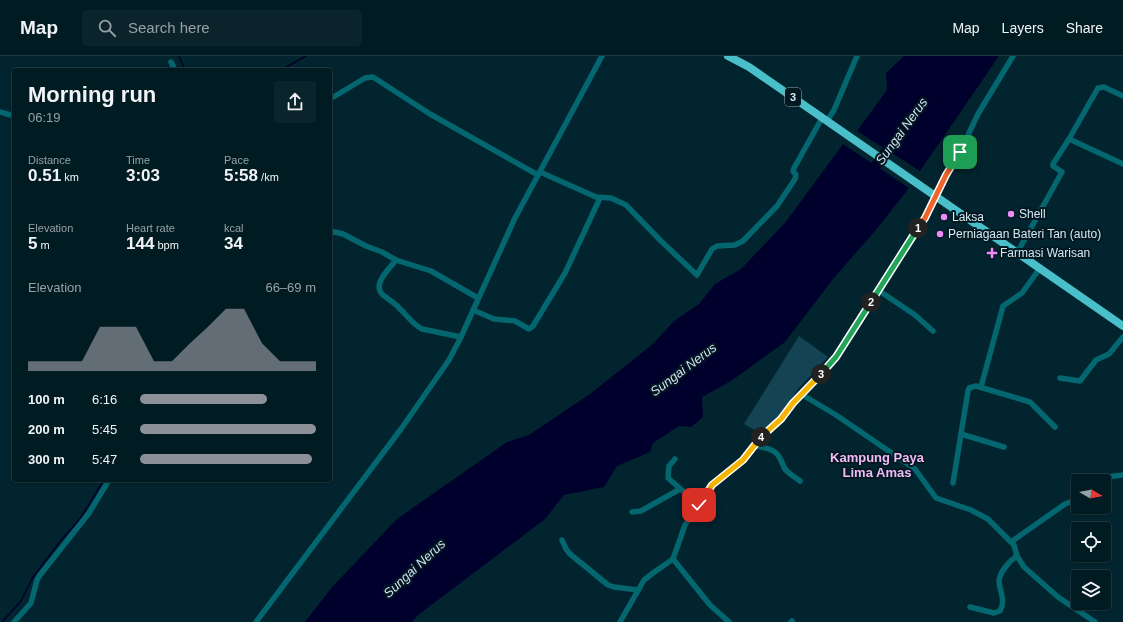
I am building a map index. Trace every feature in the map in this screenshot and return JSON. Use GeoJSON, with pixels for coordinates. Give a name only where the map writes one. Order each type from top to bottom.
{"type":"FeatureCollection","features":[{"type":"Feature","properties":{"kind":"highway","name":"3"},"geometry":{"type":"LineString","coordinates":[[728,56],[746,65],[1123,326]]}},
{"type":"Feature","properties":{"kind":"highway","name":"3"},"geometry":{"type":"LineString","coordinates":[[739,56],[746,65]]}},
{"type":"Feature","properties":{"kind":"street"},"geometry":{"type":"LineString","coordinates":[[256,622],[442,372],[462,338],[506,236],[602,56]]}},
{"type":"Feature","properties":{"kind":"street"},"geometry":{"type":"LineString","coordinates":[[332,98],[365,78],[373,77],[430,114],[539,173],[600,198],[611,198],[626,205],[697,275],[712,250],[717,246],[735,245],[743,241],[778,206],[795,179],[796,175],[793,171],[794,168],[825,120],[834,110],[857,56]]}},
{"type":"Feature","properties":{"kind":"street"},"geometry":{"type":"LineString","coordinates":[[620,622],[644,580],[673,559],[685,525],[712,485],[743,460],[761,437],[781,419],[801,394],[836,357],[925,218],[935,196],[960,152],[978,114],[1013,56]]}},
{"type":"Feature","properties":{"kind":"street"},"geometry":{"type":"LineString","coordinates":[[171,62],[174,68]]}},
{"type":"Feature","properties":{"kind":"street"},"geometry":{"type":"LineString","coordinates":[[1017,253],[1062,172],[1052,166],[1098,88],[1104,87],[1123,96]]}},
{"type":"Feature","properties":{"kind":"street"},"geometry":{"type":"LineString","coordinates":[[0,112],[12,115]]}},
{"type":"Feature","properties":{"kind":"street"},"geometry":{"type":"LineString","coordinates":[[1069,139],[1123,164]]}},
{"type":"Feature","properties":{"kind":"street"},"geometry":{"type":"LineString","coordinates":[[474,310],[494,318],[515,321],[529,328],[533,326],[565,273],[600,198]]}},
{"type":"Feature","properties":{"kind":"street"},"geometry":{"type":"LineString","coordinates":[[332,231],[343,234],[396,260],[431,271],[478,298]]}},
{"type":"Feature","properties":{"kind":"street"},"geometry":{"type":"LineString","coordinates":[[396,260],[381,279],[379,289],[381,293],[399,307],[417,326],[422,329],[462,338]]}},
{"type":"Feature","properties":{"kind":"street"},"geometry":{"type":"LineString","coordinates":[[981,387],[1003,306],[1022,293],[1040,268]]}},
{"type":"Feature","properties":{"kind":"street"},"geometry":{"type":"LineString","coordinates":[[878,290],[915,316],[933,331]]}},
{"type":"Feature","properties":{"kind":"street"},"geometry":{"type":"LineString","coordinates":[[1060,378],[1076,381],[1082,379],[1096,360],[1109,354],[1123,337]]}},
{"type":"Feature","properties":{"kind":"street"},"geometry":{"type":"LineString","coordinates":[[953,483],[969,388],[973,386],[981,387],[1030,402],[1055,427]]}},
{"type":"Feature","properties":{"kind":"street"},"geometry":{"type":"LineString","coordinates":[[801,394],[836,415],[915,469],[936,498],[977,513],[993,524],[1014,545],[1017,556],[1024,568],[1052,592],[1094,622]]}},
{"type":"Feature","properties":{"kind":"street"},"geometry":{"type":"LineString","coordinates":[[961,434],[1004,447]]}},
{"type":"Feature","properties":{"kind":"street"},"geometry":{"type":"LineString","coordinates":[[754,446],[768,448],[773,451],[778,455],[784,468],[800,481]]}},
{"type":"Feature","properties":{"kind":"street"},"geometry":{"type":"LineString","coordinates":[[675,458],[668,466],[668,478],[699,505]]}},
{"type":"Feature","properties":{"kind":"street"},"geometry":{"type":"LineString","coordinates":[[1111,476],[1123,475]]}},
{"type":"Feature","properties":{"kind":"street"},"geometry":{"type":"LineString","coordinates":[[14,622],[31,603],[37,580],[89,513],[108,482]]}},
{"type":"Feature","properties":{"kind":"street"},"geometry":{"type":"LineString","coordinates":[[632,512],[641,511],[680,489]]}},
{"type":"Feature","properties":{"kind":"street"},"geometry":{"type":"LineString","coordinates":[[1011,542],[1030,527],[1071,502]]}},
{"type":"Feature","properties":{"kind":"street"},"geometry":{"type":"LineString","coordinates":[[562,540],[570,554],[608,585],[638,590]]}},
{"type":"Feature","properties":{"kind":"street"},"geometry":{"type":"LineString","coordinates":[[970,607],[994,613],[1000,611],[1003,602],[999,584],[1000,577],[1009,562],[1017,556]]}},
{"type":"Feature","properties":{"kind":"street"},"geometry":{"type":"LineString","coordinates":[[673,559],[710,605],[729,622]]}},
{"type":"Feature","properties":{"kind":"shaded area"},"geometry":{"type":"Polygon","coordinates":[[[799,336],[828,357],[798,389],[781,416],[760,433],[744,424],[799,336]]]}},
{"type":"Feature","properties":{"kind":"water"},"geometry":{"type":"Polygon","coordinates":[[[904,56],[999,56],[920,171],[857,131],[887,90],[886,73],[904,56]]]}},
{"type":"Feature","properties":{"kind":"water"},"geometry":{"type":"Polygon","coordinates":[[[843,144],[909,188],[875,231],[833,279],[785,342],[731,381],[702,397],[703,417],[691,427],[679,426],[653,443],[650,452],[617,466],[604,487],[564,495],[545,519],[418,615],[412,622],[305,622],[333,586],[397,519],[507,442],[529,435],[590,394],[653,344],[674,321],[699,304],[715,284],[741,269],[785,223],[843,144]]]}},
{"type":"Feature","properties":{"kind":"waterway"},"geometry":{"type":"LineString","coordinates":[[179,56],[184,68]]}},
{"type":"Feature","properties":{"kind":"waterway"},"geometry":{"type":"LineString","coordinates":[[285,68],[306,56]]}},
{"type":"Feature","properties":{"kind":"waterway","name":"Sungai Nerus"},"geometry":{"type":"LineString","coordinates":[[869,175],[895,140]]}},
{"type":"Feature","properties":{"kind":"waterway"},"geometry":{"type":"LineString","coordinates":[[2,622],[21,601],[33,577],[62,539],[80,519],[103,482]]}},
{"type":"Feature","properties":{"kind":"place","name":"Shell"},"geometry":{"type":"Point","coordinates":[1011,214]}},
{"type":"Feature","properties":{"kind":"place","name":"Laksa"},"geometry":{"type":"Point","coordinates":[944,217]}},
{"type":"Feature","properties":{"kind":"place","name":"Perniagaan Bateri Tan (auto)"},"geometry":{"type":"Point","coordinates":[940,234]}},
{"type":"Feature","properties":{"kind":"place","name":"Farmasi Warisan"},"geometry":{"type":"Point","coordinates":[992,253]}},
{"type":"Feature","properties":{"kind":"district","name":"Kampung Paya Lima Amas"},"geometry":{"type":"Point","coordinates":[877,464]}},
{"type":"Feature","properties":{"kind":"route"},"geometry":{"type":"LineString","coordinates":[[699,505],[712,485],[743,460],[761,437],[785,415],[793,403],[836,357],[925,218],[946,175],[960,152]]}}]}
